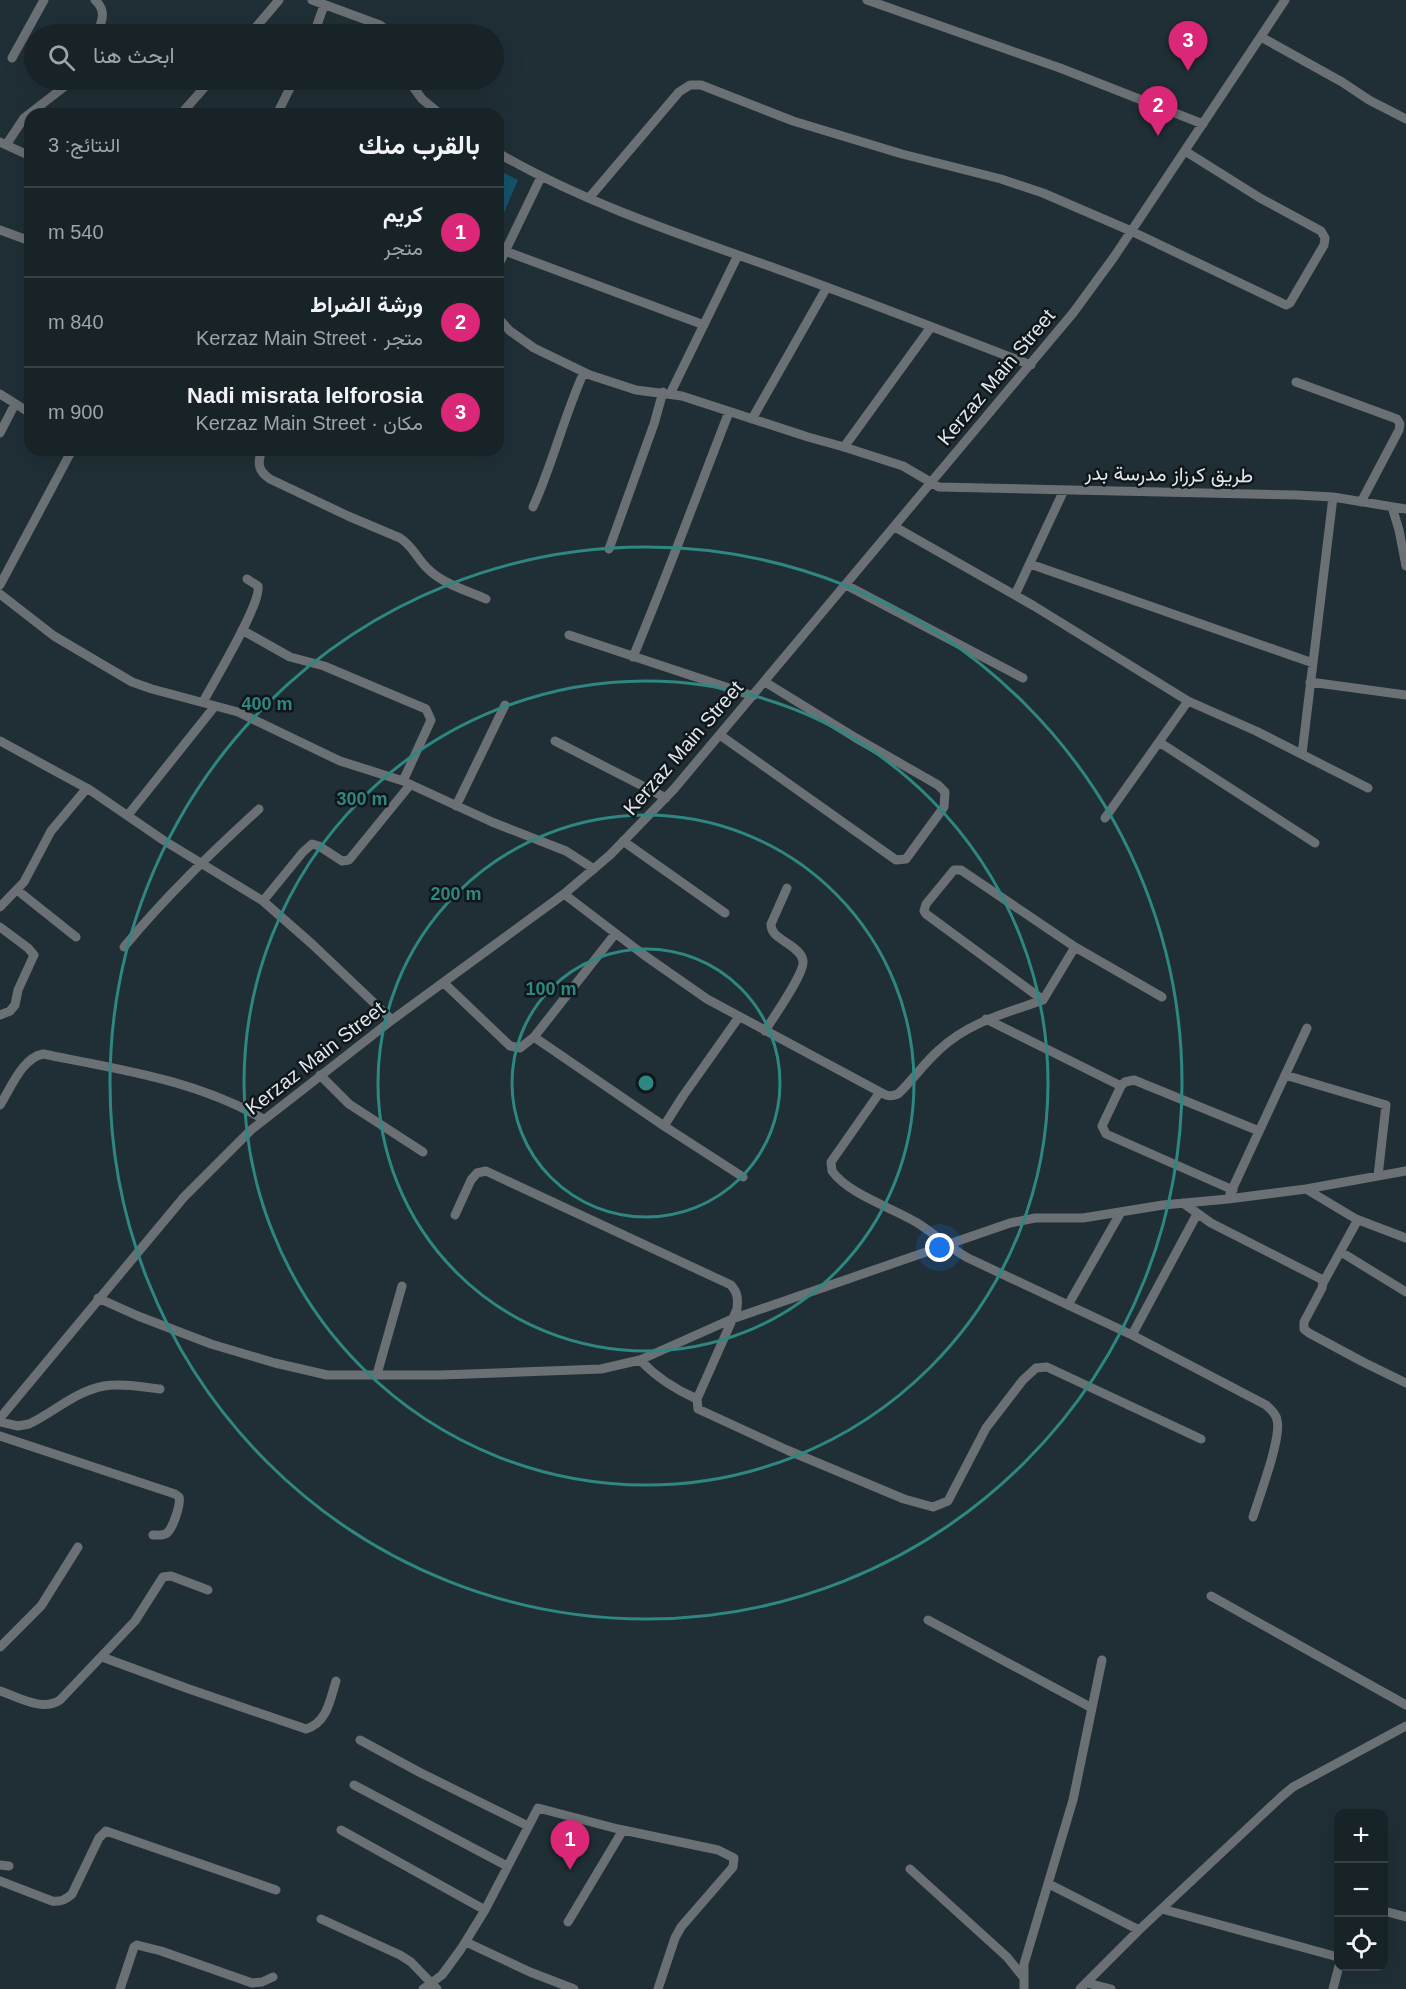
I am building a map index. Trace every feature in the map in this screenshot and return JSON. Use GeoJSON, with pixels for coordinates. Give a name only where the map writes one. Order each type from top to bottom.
{"type":"FeatureCollection","features":[{"type":"Feature","properties":{"kind":"street"},"geometry":{"type":"LineString","coordinates":[[31,24],[44,0]]}},
{"type":"Feature","properties":{"kind":"street"},"geometry":{"type":"LineString","coordinates":[[95,0],[104,14],[100,24]]}},
{"type":"Feature","properties":{"kind":"street"},"geometry":{"type":"LineString","coordinates":[[259,24],[279,0]]}},
{"type":"Feature","properties":{"kind":"street"},"geometry":{"type":"LineString","coordinates":[[312,0],[377,24]]}},
{"type":"Feature","properties":{"kind":"street"},"geometry":{"type":"LineString","coordinates":[[867,0],[1050,64],[1203,124]]}},
{"type":"Feature","properties":{"kind":"street","name":"Kerzaz Main Street"},"geometry":{"type":"LineString","coordinates":[[0,1420],[184,1197],[263,1119],[392,1020],[564,894],[594,869],[666,798],[1073,313],[1131,231],[1285,0]]}},
{"type":"Feature","properties":{"kind":"street"},"geometry":{"type":"LineString","coordinates":[[317,24],[324,5]]}},
{"type":"Feature","properties":{"kind":"street"},"geometry":{"type":"LineString","coordinates":[[12,58],[24,36]]}},
{"type":"Feature","properties":{"kind":"street"},"geometry":{"type":"LineString","coordinates":[[1260,37],[1406,119]]}},
{"type":"Feature","properties":{"kind":"street"},"geometry":{"type":"LineString","coordinates":[[589,198],[679,92],[690,85],[701,86],[793,121],[902,154],[1001,179],[1043,193],[1131,231],[1286,305],[1290,303],[1324,245],[1325,238],[1321,231],[1260,198],[1185,151]]}},
{"type":"Feature","properties":{"kind":"street"},"geometry":{"type":"LineString","coordinates":[[37,108],[60,90]]}},
{"type":"Feature","properties":{"kind":"street"},"geometry":{"type":"LineString","coordinates":[[186,108],[202,90]]}},
{"type":"Feature","properties":{"kind":"street"},"geometry":{"type":"LineString","coordinates":[[280,108],[289,90]]}},
{"type":"Feature","properties":{"kind":"street"},"geometry":{"type":"LineString","coordinates":[[415,90],[433,108]]}},
{"type":"Feature","properties":{"kind":"street"},"geometry":{"type":"LineString","coordinates":[[24,118],[3,143],[24,153]]}},
{"type":"Feature","properties":{"kind":"street"},"geometry":{"type":"LineString","coordinates":[[504,156],[542,177],[589,198],[1031,365]]}},
{"type":"Feature","properties":{"kind":"street"},"geometry":{"type":"LineString","coordinates":[[542,177],[505,251],[704,325]]}},
{"type":"Feature","properties":{"kind":"street"},"geometry":{"type":"LineString","coordinates":[[0,230],[24,239]]}},
{"type":"Feature","properties":{"kind":"street"},"geometry":{"type":"LineString","coordinates":[[609,549],[667,393],[738,255]]}},
{"type":"Feature","properties":{"kind":"street"},"geometry":{"type":"LineString","coordinates":[[752,419],[827,287]]}},
{"type":"Feature","properties":{"kind":"street","name":"طريق كرزاز مدرسة بدر"},"geometry":{"type":"LineString","coordinates":[[504,324],[528,344],[584,372],[636,390],[667,393],[903,466],[939,487],[951,489],[1193,491],[1333,497],[1406,509]]}},
{"type":"Feature","properties":{"kind":"street"},"geometry":{"type":"LineString","coordinates":[[844,447],[931,327]]}},
{"type":"Feature","properties":{"kind":"street"},"geometry":{"type":"LineString","coordinates":[[533,507],[549,471],[568,409],[584,372]]}},
{"type":"Feature","properties":{"kind":"street"},"geometry":{"type":"LineString","coordinates":[[1296,382],[1397,419],[1400,424],[1400,430],[1361,502]]}},
{"type":"Feature","properties":{"kind":"street"},"geometry":{"type":"LineString","coordinates":[[0,394],[24,409]]}},
{"type":"Feature","properties":{"kind":"street"},"geometry":{"type":"LineString","coordinates":[[0,433],[15,404]]}},
{"type":"Feature","properties":{"kind":"street"},"geometry":{"type":"LineString","coordinates":[[633,657],[669,572],[679,539],[729,412]]}},
{"type":"Feature","properties":{"kind":"street"},"geometry":{"type":"LineString","coordinates":[[0,585],[69,456]]}},
{"type":"Feature","properties":{"kind":"street"},"geometry":{"type":"LineString","coordinates":[[260,456],[259,466],[264,475],[270,479],[408,542],[436,576],[486,599]]}},
{"type":"Feature","properties":{"kind":"street"},"geometry":{"type":"LineString","coordinates":[[1016,595],[1064,490]]}},
{"type":"Feature","properties":{"kind":"street"},"geometry":{"type":"LineString","coordinates":[[1302,754],[1333,497]]}},
{"type":"Feature","properties":{"kind":"street"},"geometry":{"type":"LineString","coordinates":[[1392,507],[1406,566]]}},
{"type":"Feature","properties":{"kind":"street"},"geometry":{"type":"LineString","coordinates":[[895,527],[1016,595],[1188,701],[1256,730],[1368,788]]}},
{"type":"Feature","properties":{"kind":"street"},"geometry":{"type":"LineString","coordinates":[[1030,564],[1313,663]]}},
{"type":"Feature","properties":{"kind":"street"},"geometry":{"type":"LineString","coordinates":[[203,702],[242,630],[259,591],[254,583],[247,579]]}},
{"type":"Feature","properties":{"kind":"street"},"geometry":{"type":"LineString","coordinates":[[846,585],[1023,678]]}},
{"type":"Feature","properties":{"kind":"street"},"geometry":{"type":"LineString","coordinates":[[0,594],[54,636],[132,682],[238,712],[340,761],[407,783],[456,806],[566,851],[594,869]]}},
{"type":"Feature","properties":{"kind":"street"},"geometry":{"type":"LineString","coordinates":[[242,630],[284,654],[324,666],[426,710],[431,720],[407,783],[349,860],[342,861],[316,844],[312,844],[263,901]]}},
{"type":"Feature","properties":{"kind":"street"},"geometry":{"type":"LineString","coordinates":[[569,635],[753,696]]}},
{"type":"Feature","properties":{"kind":"street"},"geometry":{"type":"LineString","coordinates":[[720,735],[896,860],[906,859],[944,807],[945,792],[938,785],[765,682]]}},
{"type":"Feature","properties":{"kind":"street"},"geometry":{"type":"LineString","coordinates":[[1311,682],[1406,694]]}},
{"type":"Feature","properties":{"kind":"street"},"geometry":{"type":"LineString","coordinates":[[1105,818],[1188,701]]}},
{"type":"Feature","properties":{"kind":"street"},"geometry":{"type":"LineString","coordinates":[[456,806],[505,705]]}},
{"type":"Feature","properties":{"kind":"street"},"geometry":{"type":"LineString","coordinates":[[128,815],[215,706]]}},
{"type":"Feature","properties":{"kind":"street"},"geometry":{"type":"LineString","coordinates":[[0,741],[87,788],[200,863],[263,901],[392,1020]]}},
{"type":"Feature","properties":{"kind":"street"},"geometry":{"type":"LineString","coordinates":[[555,741],[666,798]]}},
{"type":"Feature","properties":{"kind":"street"},"geometry":{"type":"LineString","coordinates":[[1159,742],[1314,843]]}},
{"type":"Feature","properties":{"kind":"street"},"geometry":{"type":"LineString","coordinates":[[0,907],[24,882],[51,831],[87,788]]}},
{"type":"Feature","properties":{"kind":"street"},"geometry":{"type":"LineString","coordinates":[[124,947],[200,863],[259,809]]}},
{"type":"Feature","properties":{"kind":"street"},"geometry":{"type":"LineString","coordinates":[[623,841],[725,913]]}},
{"type":"Feature","properties":{"kind":"street"},"geometry":{"type":"LineString","coordinates":[[1044,1000],[926,914],[924,911],[926,904],[954,870],[958,869],[1075,947],[1162,997]]}},
{"type":"Feature","properties":{"kind":"street"},"geometry":{"type":"LineString","coordinates":[[765,1031],[796,982],[803,966],[798,953],[775,935],[771,929],[771,924],[787,888]]}},
{"type":"Feature","properties":{"kind":"street"},"geometry":{"type":"LineString","coordinates":[[17,890],[76,936]]}},
{"type":"Feature","properties":{"kind":"street"},"geometry":{"type":"LineString","coordinates":[[564,894],[615,934],[707,999],[886,1095],[898,1094],[940,1049],[966,1030],[986,1019],[1044,1000],[1075,947]]}},
{"type":"Feature","properties":{"kind":"street"},"geometry":{"type":"LineString","coordinates":[[0,927],[34,955],[18,990],[15,1005],[10,1011],[0,1015]]}},
{"type":"Feature","properties":{"kind":"street"},"geometry":{"type":"LineString","coordinates":[[444,983],[510,1046],[525,1047],[615,934]]}},
{"type":"Feature","properties":{"kind":"street"},"geometry":{"type":"LineString","coordinates":[[664,1126],[739,1017]]}},
{"type":"Feature","properties":{"kind":"street"},"geometry":{"type":"LineString","coordinates":[[986,1019],[1121,1086]]}},
{"type":"Feature","properties":{"kind":"street"},"geometry":{"type":"LineString","coordinates":[[1228,1199],[1307,1028]]}},
{"type":"Feature","properties":{"kind":"street"},"geometry":{"type":"LineString","coordinates":[[534,1037],[743,1177]]}},
{"type":"Feature","properties":{"kind":"street"},"geometry":{"type":"LineString","coordinates":[[0,1105],[29,1060],[36,1055],[43,1054],[110,1067],[194,1088],[243,1108],[263,1119]]}},
{"type":"Feature","properties":{"kind":"street"},"geometry":{"type":"LineString","coordinates":[[320,1075],[349,1104],[423,1152]]}},
{"type":"Feature","properties":{"kind":"street"},"geometry":{"type":"LineString","coordinates":[[1285,1075],[1386,1105],[1378,1176]]}},
{"type":"Feature","properties":{"kind":"street"},"geometry":{"type":"LineString","coordinates":[[1233,1190],[1104,1133],[1102,1126],[1121,1086],[1125,1082],[1134,1080],[1259,1131]]}},
{"type":"Feature","properties":{"kind":"street"},"geometry":{"type":"LineString","coordinates":[[880,1092],[831,1162],[832,1171],[849,1186],[915,1222],[968,1258],[1132,1335],[1266,1405],[1278,1421],[1277,1437],[1253,1517]]}},
{"type":"Feature","properties":{"kind":"street"},"geometry":{"type":"LineString","coordinates":[[455,1215],[471,1180],[477,1173],[486,1171],[731,1285],[736,1291],[738,1301],[696,1406],[701,1411],[787,1450],[904,1499],[933,1507],[948,1501],[986,1428],[1023,1380],[1036,1368],[1047,1367],[1201,1439]]}},
{"type":"Feature","properties":{"kind":"street"},"geometry":{"type":"LineString","coordinates":[[99,1298],[182,1333],[275,1363],[327,1375],[441,1375],[601,1369],[640,1360],[732,1319],[1023,1220],[1083,1218],[1183,1203],[1306,1189],[1406,1171]]}},
{"type":"Feature","properties":{"kind":"street"},"geometry":{"type":"LineString","coordinates":[[1306,1189],[1356,1219],[1406,1238]]}},
{"type":"Feature","properties":{"kind":"street"},"geometry":{"type":"LineString","coordinates":[[1183,1203],[1197,1214],[1250,1244],[1321,1279],[1323,1283]]}},
{"type":"Feature","properties":{"kind":"street"},"geometry":{"type":"LineString","coordinates":[[1068,1305],[1121,1212]]}},
{"type":"Feature","properties":{"kind":"street"},"geometry":{"type":"LineString","coordinates":[[1132,1335],[1197,1214]]}},
{"type":"Feature","properties":{"kind":"street"},"geometry":{"type":"LineString","coordinates":[[1356,1219],[1356,1223],[1304,1322],[1304,1329],[1406,1383]]}},
{"type":"Feature","properties":{"kind":"street"},"geometry":{"type":"LineString","coordinates":[[1341,1252],[1406,1292]]}},
{"type":"Feature","properties":{"kind":"street"},"geometry":{"type":"LineString","coordinates":[[377,1374],[402,1286]]}},
{"type":"Feature","properties":{"kind":"street"},"geometry":{"type":"LineString","coordinates":[[640,1360],[656,1377],[672,1388],[697,1399]]}},
{"type":"Feature","properties":{"kind":"street"},"geometry":{"type":"LineString","coordinates":[[0,1420],[18,1426],[29,1424],[89,1390],[104,1386],[123,1384],[160,1389]]}},
{"type":"Feature","properties":{"kind":"street"},"geometry":{"type":"LineString","coordinates":[[0,1436],[175,1494],[179,1497],[180,1503],[169,1532],[164,1535],[153,1535]]}},
{"type":"Feature","properties":{"kind":"street"},"geometry":{"type":"LineString","coordinates":[[0,1647],[40,1606],[78,1547]]}},
{"type":"Feature","properties":{"kind":"street"},"geometry":{"type":"LineString","coordinates":[[0,1691],[49,1706],[60,1700],[135,1621],[163,1576],[171,1576],[208,1590]]}},
{"type":"Feature","properties":{"kind":"street"},"geometry":{"type":"LineString","coordinates":[[1211,1596],[1406,1705]]}},
{"type":"Feature","properties":{"kind":"street"},"geometry":{"type":"LineString","coordinates":[[928,1620],[1092,1708]]}},
{"type":"Feature","properties":{"kind":"street"},"geometry":{"type":"LineString","coordinates":[[102,1657],[306,1729],[318,1723],[325,1716],[336,1681]]}},
{"type":"Feature","properties":{"kind":"street"},"geometry":{"type":"LineString","coordinates":[[1024,1989],[1027,1954],[1073,1800],[1101,1660]]}},
{"type":"Feature","properties":{"kind":"street"},"geometry":{"type":"LineString","coordinates":[[1084,1986],[1139,1930],[1293,1787],[1405,1728]]}},
{"type":"Feature","properties":{"kind":"street"},"geometry":{"type":"LineString","coordinates":[[360,1740],[528,1826]]}},
{"type":"Feature","properties":{"kind":"street"},"geometry":{"type":"LineString","coordinates":[[354,1785],[507,1866]]}},
{"type":"Feature","properties":{"kind":"street"},"geometry":{"type":"LineString","coordinates":[[423,1989],[435,1986],[466,1942],[538,1808],[622,1830],[718,1850],[734,1858],[733,1867],[678,1932],[658,1989]]}},
{"type":"Feature","properties":{"kind":"street"},"geometry":{"type":"LineString","coordinates":[[341,1830],[484,1910]]}},
{"type":"Feature","properties":{"kind":"street"},"geometry":{"type":"LineString","coordinates":[[568,1922],[622,1830]]}},
{"type":"Feature","properties":{"kind":"street"},"geometry":{"type":"LineString","coordinates":[[0,1881],[52,1901],[66,1900],[72,1894],[99,1838],[106,1831],[276,1890]]}},
{"type":"Feature","properties":{"kind":"street"},"geometry":{"type":"LineString","coordinates":[[910,1869],[1007,1957],[1024,1978]]}},
{"type":"Feature","properties":{"kind":"street"},"geometry":{"type":"LineString","coordinates":[[1049,1884],[1139,1930]]}},
{"type":"Feature","properties":{"kind":"street"},"geometry":{"type":"LineString","coordinates":[[1162,1910],[1334,1956]]}},
{"type":"Feature","properties":{"kind":"street"},"geometry":{"type":"LineString","coordinates":[[1388,1912],[1406,1917]]}},
{"type":"Feature","properties":{"kind":"street"},"geometry":{"type":"LineString","coordinates":[[321,1919],[400,1955],[411,1962],[435,1986]]}},
{"type":"Feature","properties":{"kind":"street"},"geometry":{"type":"LineString","coordinates":[[466,1942],[530,1972],[574,1989]]}},
{"type":"Feature","properties":{"kind":"street"},"geometry":{"type":"LineString","coordinates":[[120,1989],[134,1947],[137,1945],[161,1951],[252,1983],[273,1977]]}},
{"type":"Feature","properties":{"kind":"street"},"geometry":{"type":"LineString","coordinates":[[1333,1989],[1338,1971]]}},
{"type":"Feature","properties":{"kind":"street"},"geometry":{"type":"LineString","coordinates":[[1084,1986],[1111,1989]]}},
{"type":"Feature","properties":{"kind":"shaded area"},"geometry":{"type":"Polygon","coordinates":[[[504,173],[518,180],[504,212],[504,173]]]}},
{"type":"Feature","properties":{"kind":"place","name":"Nadi misrata lelforosia"},"geometry":{"type":"Point","coordinates":[1188,71]}},
{"type":"Feature","properties":{"kind":"place","name":"ورشة الضراط"},"geometry":{"type":"Point","coordinates":[1158,136]}},
{"type":"Feature","properties":{"kind":"place","name":"كريم"},"geometry":{"type":"Point","coordinates":[570,1870]}}]}
